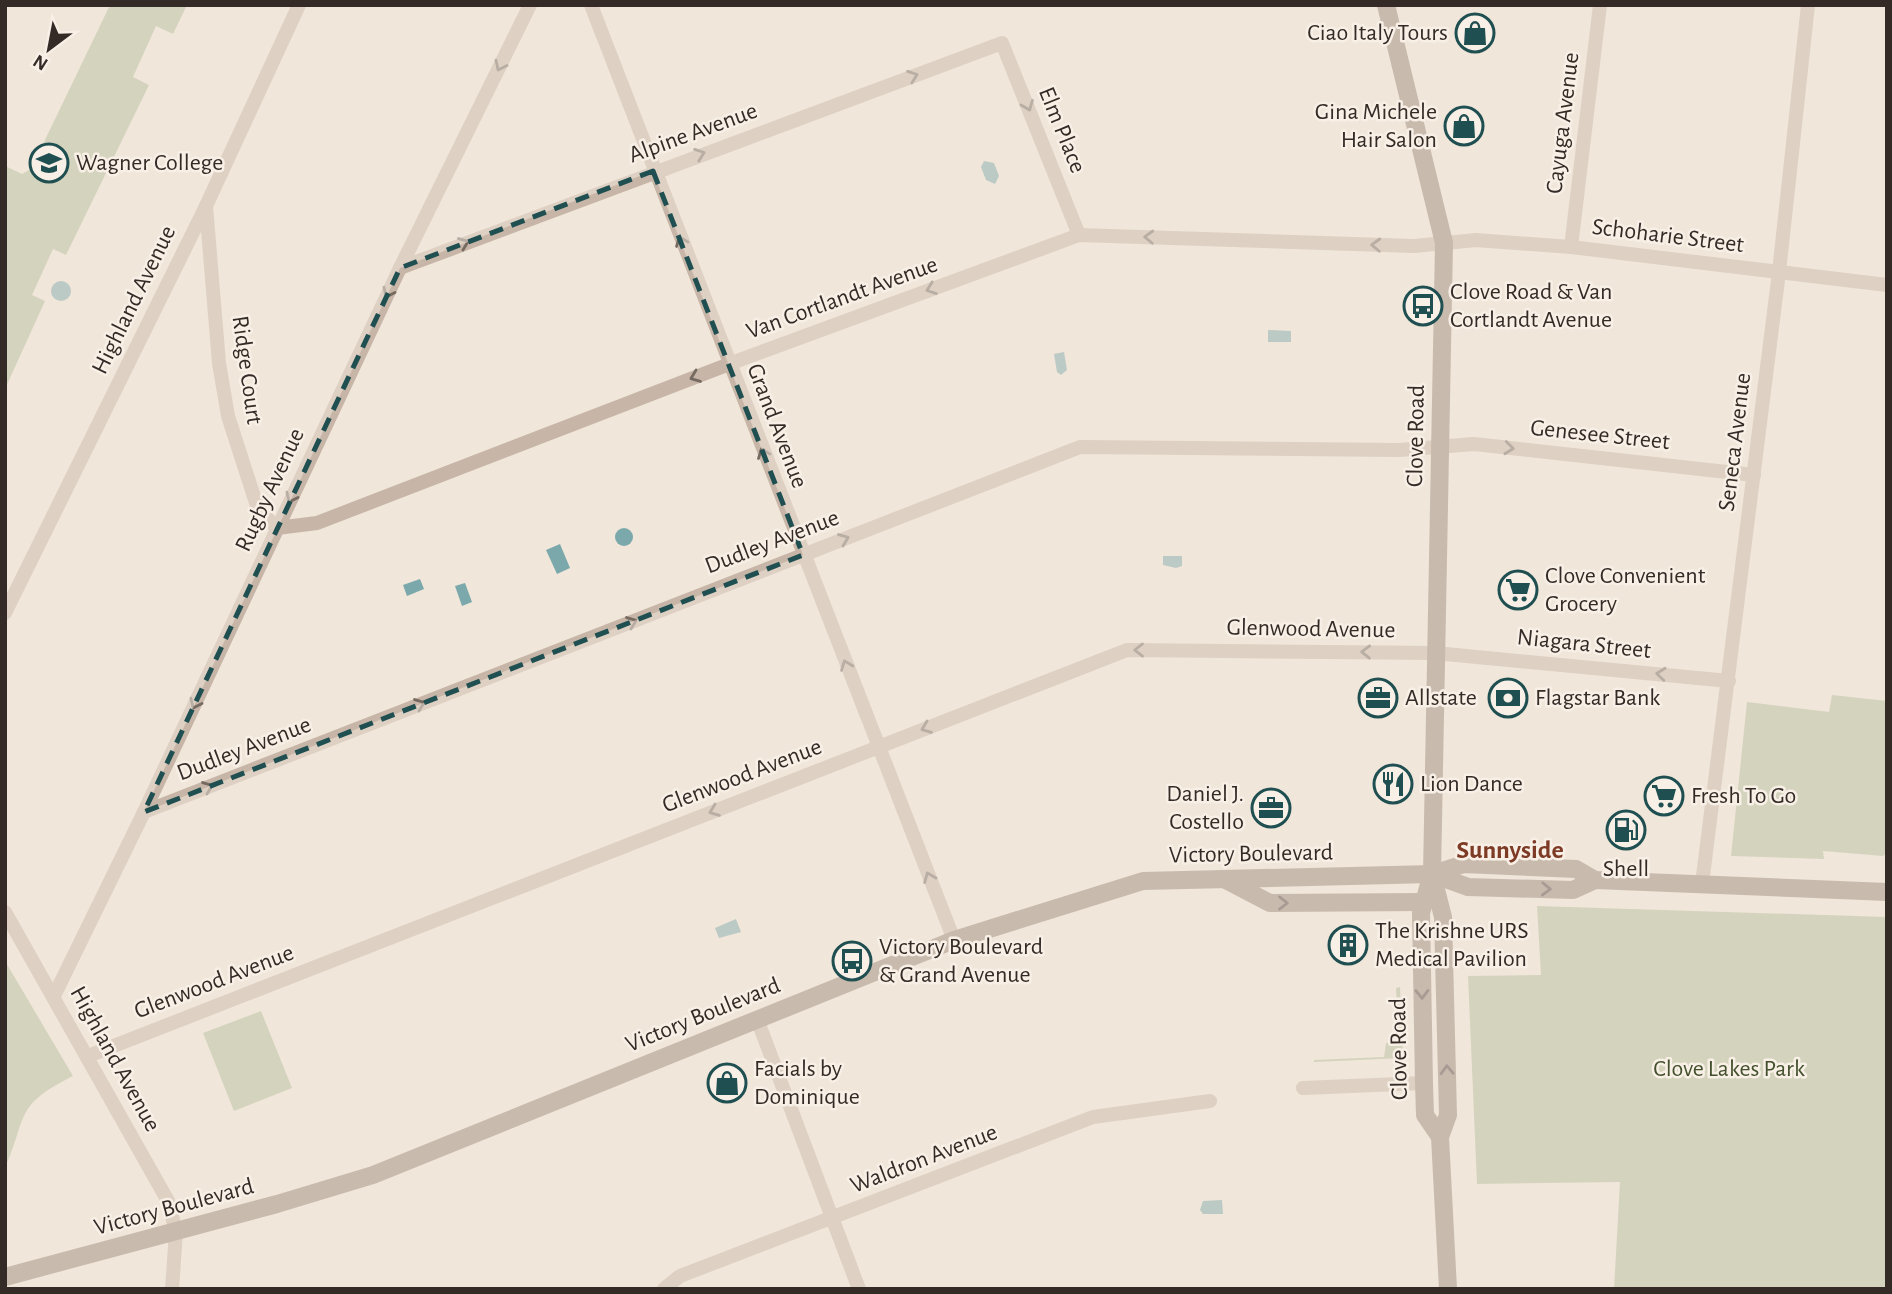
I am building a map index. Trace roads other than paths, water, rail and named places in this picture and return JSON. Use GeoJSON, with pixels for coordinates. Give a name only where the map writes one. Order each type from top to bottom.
{"type":"FeatureCollection","features":[{"type":"Feature","properties":{"kind":"main road","name":"Clove Road"},"geometry":{"type":"LineString","coordinates":[[1385,5],[1444,243],[1432,874],[1443,917],[1448,1115],[1440,1137],[1448,1289]]}},
{"type":"Feature","properties":{"kind":"main road","name":"Clove Road"},"geometry":{"type":"LineString","coordinates":[[1432,874],[1421,914],[1424,1083],[1425,1115],[1440,1137]]}},
{"type":"Feature","properties":{"kind":"main road","name":"Victory Boulevard"},"geometry":{"type":"LineString","coordinates":[[5,1277],[373,1175],[954,940],[1143,881],[1432,874],[1468,887],[1573,890],[1595,880],[1887,892]]}},
{"type":"Feature","properties":{"kind":"main road"},"geometry":{"type":"LineString","coordinates":[[1221,878],[1270,903],[1424,902]]}},
{"type":"Feature","properties":{"kind":"street","name":"Highland Avenue"},"geometry":{"type":"LineString","coordinates":[[5,613],[206,206],[299,5]]}},
{"type":"Feature","properties":{"kind":"street","name":"Rugby Avenue"},"geometry":{"type":"LineString","coordinates":[[54,996],[144,812],[400,268],[530,5]]}},
{"type":"Feature","properties":{"kind":"street","name":"Grand Avenue"},"geometry":{"type":"LineString","coordinates":[[591,5],[653,171],[954,940]]}},
{"type":"Feature","properties":{"kind":"street","name":"Cayuga Avenue"},"geometry":{"type":"LineString","coordinates":[[1571,247],[1600,5]]}},
{"type":"Feature","properties":{"kind":"street","name":"Seneca Avenue"},"geometry":{"type":"LineString","coordinates":[[1702,884],[1779,272],[1808,5]]}},
{"type":"Feature","properties":{"kind":"street","name":"Alpine Avenue"},"geometry":{"type":"LineString","coordinates":[[400,268],[653,171],[1002,43]]}},
{"type":"Feature","properties":{"kind":"street","name":"Elm Place"},"geometry":{"type":"LineString","coordinates":[[1002,43],[1079,235]]}},
{"type":"Feature","properties":{"kind":"street","name":"Ridge Court"},"geometry":{"type":"LineString","coordinates":[[206,206],[219,363],[228,416],[258,509],[278,528]]}},
{"type":"Feature","properties":{"kind":"street","name":"Van Cortlandt Avenue"},"geometry":{"type":"LineString","coordinates":[[278,528],[317,523],[729,364],[1079,235],[1414,246],[1444,243]]}},
{"type":"Feature","properties":{"kind":"street","name":"Schoharie Street"},"geometry":{"type":"LineString","coordinates":[[1444,243],[1476,240],[1571,247],[1887,285]]}},
{"type":"Feature","properties":{"kind":"street","name":"Genesee Street"},"geometry":{"type":"LineString","coordinates":[[1441,447],[1474,444],[1754,475]]}},
{"type":"Feature","properties":{"kind":"street","name":"Dudley Avenue"},"geometry":{"type":"LineString","coordinates":[[144,812],[1080,447],[1399,450],[1441,447]]}},
{"type":"Feature","properties":{"kind":"street","name":"Glenwood Avenue"},"geometry":{"type":"LineString","coordinates":[[88,1056],[1127,650],[1435,653]]}},
{"type":"Feature","properties":{"kind":"street","name":"Niagara Street"},"geometry":{"type":"LineString","coordinates":[[1435,653],[1729,681]]}},
{"type":"Feature","properties":{"kind":"street","name":"Highland Avenue"},"geometry":{"type":"LineString","coordinates":[[5,912],[168,1201],[176,1231]]}},
{"type":"Feature","properties":{"kind":"street"},"geometry":{"type":"LineString","coordinates":[[757,1019],[859,1289]]}},
{"type":"Feature","properties":{"kind":"street"},"geometry":{"type":"LineString","coordinates":[[1303,1088],[1424,1083]]}},
{"type":"Feature","properties":{"kind":"street","name":"Waldron Avenue"},"geometry":{"type":"LineString","coordinates":[[664,1289],[680,1276],[1093,1117],[1210,1101]]}},
{"type":"Feature","properties":{"kind":"street"},"geometry":{"type":"LineString","coordinates":[[172,1289],[176,1231]]}},
{"type":"Feature","properties":{"kind":"water"},"geometry":{"type":"Polygon","coordinates":[[[984,161],[994,163],[999,176],[995,184],[986,180],[981,167],[984,161]]]}},
{"type":"Feature","properties":{"kind":"water"},"geometry":{"type":"Polygon","coordinates":[[[61,281],[68,284],[71,291],[68,298],[61,301],[54,298],[51,291],[54,284],[61,281]]]}},
{"type":"Feature","properties":{"kind":"water"},"geometry":{"type":"Polygon","coordinates":[[[1268,330],[1291,331],[1291,342],[1268,342],[1268,330]]]}},
{"type":"Feature","properties":{"kind":"water"},"geometry":{"type":"Polygon","coordinates":[[[1064,352],[1067,370],[1061,375],[1057,372],[1054,354],[1064,352]]]}},
{"type":"Feature","properties":{"kind":"water"},"geometry":{"type":"Polygon","coordinates":[[[624,528],[630,531],[633,537],[630,543],[624,546],[618,543],[615,537],[618,531],[624,528]]]}},
{"type":"Feature","properties":{"kind":"water"},"geometry":{"type":"Polygon","coordinates":[[[560,544],[570,568],[557,574],[546,550],[560,544]]]}},
{"type":"Feature","properties":{"kind":"water"},"geometry":{"type":"Polygon","coordinates":[[[1163,556],[1182,556],[1182,566],[1176,568],[1163,565],[1163,556]]]}},
{"type":"Feature","properties":{"kind":"water"},"geometry":{"type":"Polygon","coordinates":[[[420,579],[424,589],[407,596],[403,585],[420,579]]]}},
{"type":"Feature","properties":{"kind":"water"},"geometry":{"type":"Polygon","coordinates":[[[465,583],[472,602],[462,606],[455,586],[465,583]]]}},
{"type":"Feature","properties":{"kind":"water"},"geometry":{"type":"Polygon","coordinates":[[[736,919],[741,932],[719,938],[715,928],[736,919]]]}},
{"type":"Feature","properties":{"kind":"water"},"geometry":{"type":"Polygon","coordinates":[[[1222,1200],[1223,1214],[1203,1214],[1200,1210],[1203,1201],[1222,1200]]]}},
{"type":"Feature","properties":{"kind":"place","name":"Ciao Italy Tours"},"geometry":{"type":"Point","coordinates":[1475,33]}},
{"type":"Feature","properties":{"kind":"place","name":"Gina Michele Hair Salon"},"geometry":{"type":"Point","coordinates":[1464,126]}},
{"type":"Feature","properties":{"kind":"place","name":"Wagner College"},"geometry":{"type":"Point","coordinates":[49,163]}},
{"type":"Feature","properties":{"kind":"place","name":"Clove Road & Van Cortlandt Avenue"},"geometry":{"type":"Point","coordinates":[1423,306]}},
{"type":"Feature","properties":{"kind":"place","name":"Clove Convenient Grocery"},"geometry":{"type":"Point","coordinates":[1518,590]}},
{"type":"Feature","properties":{"kind":"place","name":"Allstate"},"geometry":{"type":"Point","coordinates":[1378,698]}},
{"type":"Feature","properties":{"kind":"place","name":"Flagstar Bank"},"geometry":{"type":"Point","coordinates":[1508,698]}},
{"type":"Feature","properties":{"kind":"place","name":"Lion Dance"},"geometry":{"type":"Point","coordinates":[1393,784]}},
{"type":"Feature","properties":{"kind":"place","name":"Fresh To Go"},"geometry":{"type":"Point","coordinates":[1664,796]}},
{"type":"Feature","properties":{"kind":"place","name":"Daniel J. Costello"},"geometry":{"type":"Point","coordinates":[1271,808]}},
{"type":"Feature","properties":{"kind":"place","name":"Shell"},"geometry":{"type":"Point","coordinates":[1626,830]}},
{"type":"Feature","properties":{"kind":"place","name":"The Krishne URS Medical Pavilion"},"geometry":{"type":"Point","coordinates":[1348,945]}},
{"type":"Feature","properties":{"kind":"place","name":"Victory Boulevard & Grand Avenue"},"geometry":{"type":"Point","coordinates":[852,961]}},
{"type":"Feature","properties":{"kind":"place","name":"Facials by Dominique"},"geometry":{"type":"Point","coordinates":[727,1083]}},
{"type":"Feature","properties":{"kind":"district","name":"Sunnyside"},"geometry":{"type":"Point","coordinates":[1510,850]}},
{"type":"Feature","properties":{"kind":"park label","name":"Clove Lakes Park"},"geometry":{"type":"Point","coordinates":[1729,1069]}}]}
